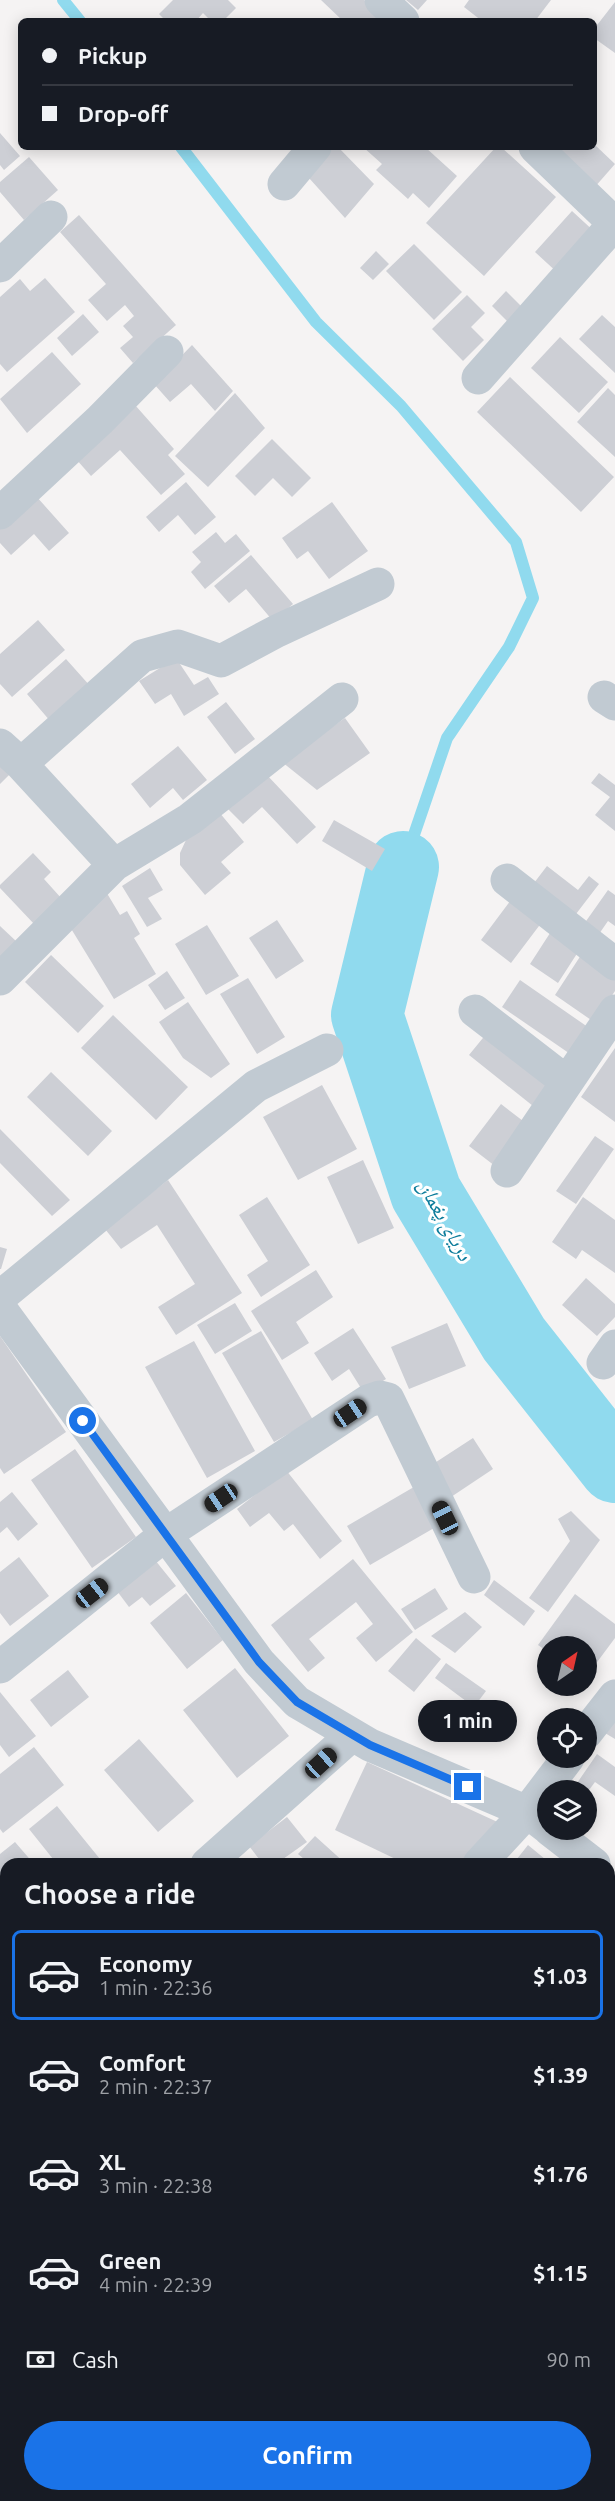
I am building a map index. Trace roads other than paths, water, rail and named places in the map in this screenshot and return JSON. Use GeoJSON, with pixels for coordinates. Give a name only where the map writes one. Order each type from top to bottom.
{"type":"FeatureCollection","features":[{"type":"Feature","properties":{"kind":"street"},"geometry":{"type":"LineString","coordinates":[[381,0],[400,18]]}},
{"type":"Feature","properties":{"kind":"street"},"geometry":{"type":"LineString","coordinates":[[284,184],[312,150]]}},
{"type":"Feature","properties":{"kind":"street"},"geometry":{"type":"LineString","coordinates":[[478,378],[615,224],[538,150]]}},
{"type":"Feature","properties":{"kind":"street"},"geometry":{"type":"LineString","coordinates":[[0,266],[51,217]]}},
{"type":"Feature","properties":{"kind":"street"},"geometry":{"type":"LineString","coordinates":[[0,513],[100,420],[167,352]]}},
{"type":"Feature","properties":{"kind":"street"},"geometry":{"type":"LineString","coordinates":[[114,865],[11,754],[142,656],[178,646],[221,661],[277,631],[378,584]]}},
{"type":"Feature","properties":{"kind":"street"},"geometry":{"type":"LineString","coordinates":[[0,979],[114,865],[190,819],[342,699]]}},
{"type":"Feature","properties":{"kind":"street"},"geometry":{"type":"LineString","coordinates":[[507,880],[615,964]]}},
{"type":"Feature","properties":{"kind":"street"},"geometry":{"type":"LineString","coordinates":[[475,1011],[567,1082]]}},
{"type":"Feature","properties":{"kind":"street"},"geometry":{"type":"LineString","coordinates":[[507,1172],[615,1011]]}},
{"type":"Feature","properties":{"kind":"street"},"geometry":{"type":"LineString","coordinates":[[0,1297],[256,1086],[327,1050]]}},
{"type":"Feature","properties":{"kind":"street"},"geometry":{"type":"LineString","coordinates":[[0,1308],[259,1662],[297,1702],[370,1745],[537,1821]]}},
{"type":"Feature","properties":{"kind":"street"},"geometry":{"type":"LineString","coordinates":[[0,1666],[166,1534],[368,1401],[380,1396],[388,1399],[474,1577]]}},
{"type":"Feature","properties":{"kind":"street"},"geometry":{"type":"LineString","coordinates":[[597,1719],[615,1696]]}},
{"type":"Feature","properties":{"kind":"street"},"geometry":{"type":"LineString","coordinates":[[214,1858],[352,1735]]}},
{"type":"Feature","properties":{"kind":"street"},"geometry":{"type":"LineString","coordinates":[[488,1858],[537,1826]]}},
{"type":"Feature","properties":{"kind":"street"},"geometry":{"type":"LineString","coordinates":[[564,1840],[586,1858]]}},
{"type":"Feature","properties":{"kind":"waterway"},"geometry":{"type":"LineString","coordinates":[[63,0],[78,18]]}},
{"type":"Feature","properties":{"kind":"waterway"},"geometry":{"type":"LineString","coordinates":[[183,150],[316,322],[401,406],[516,542],[533,598],[509,647],[447,738],[403,867]]}},
{"type":"Feature","properties":{"kind":"waterway","name":"دریای پغمان"},"geometry":{"type":"LineString","coordinates":[[403,867],[367,1015],[426,1193],[514,1339],[615,1467]]}}]}
